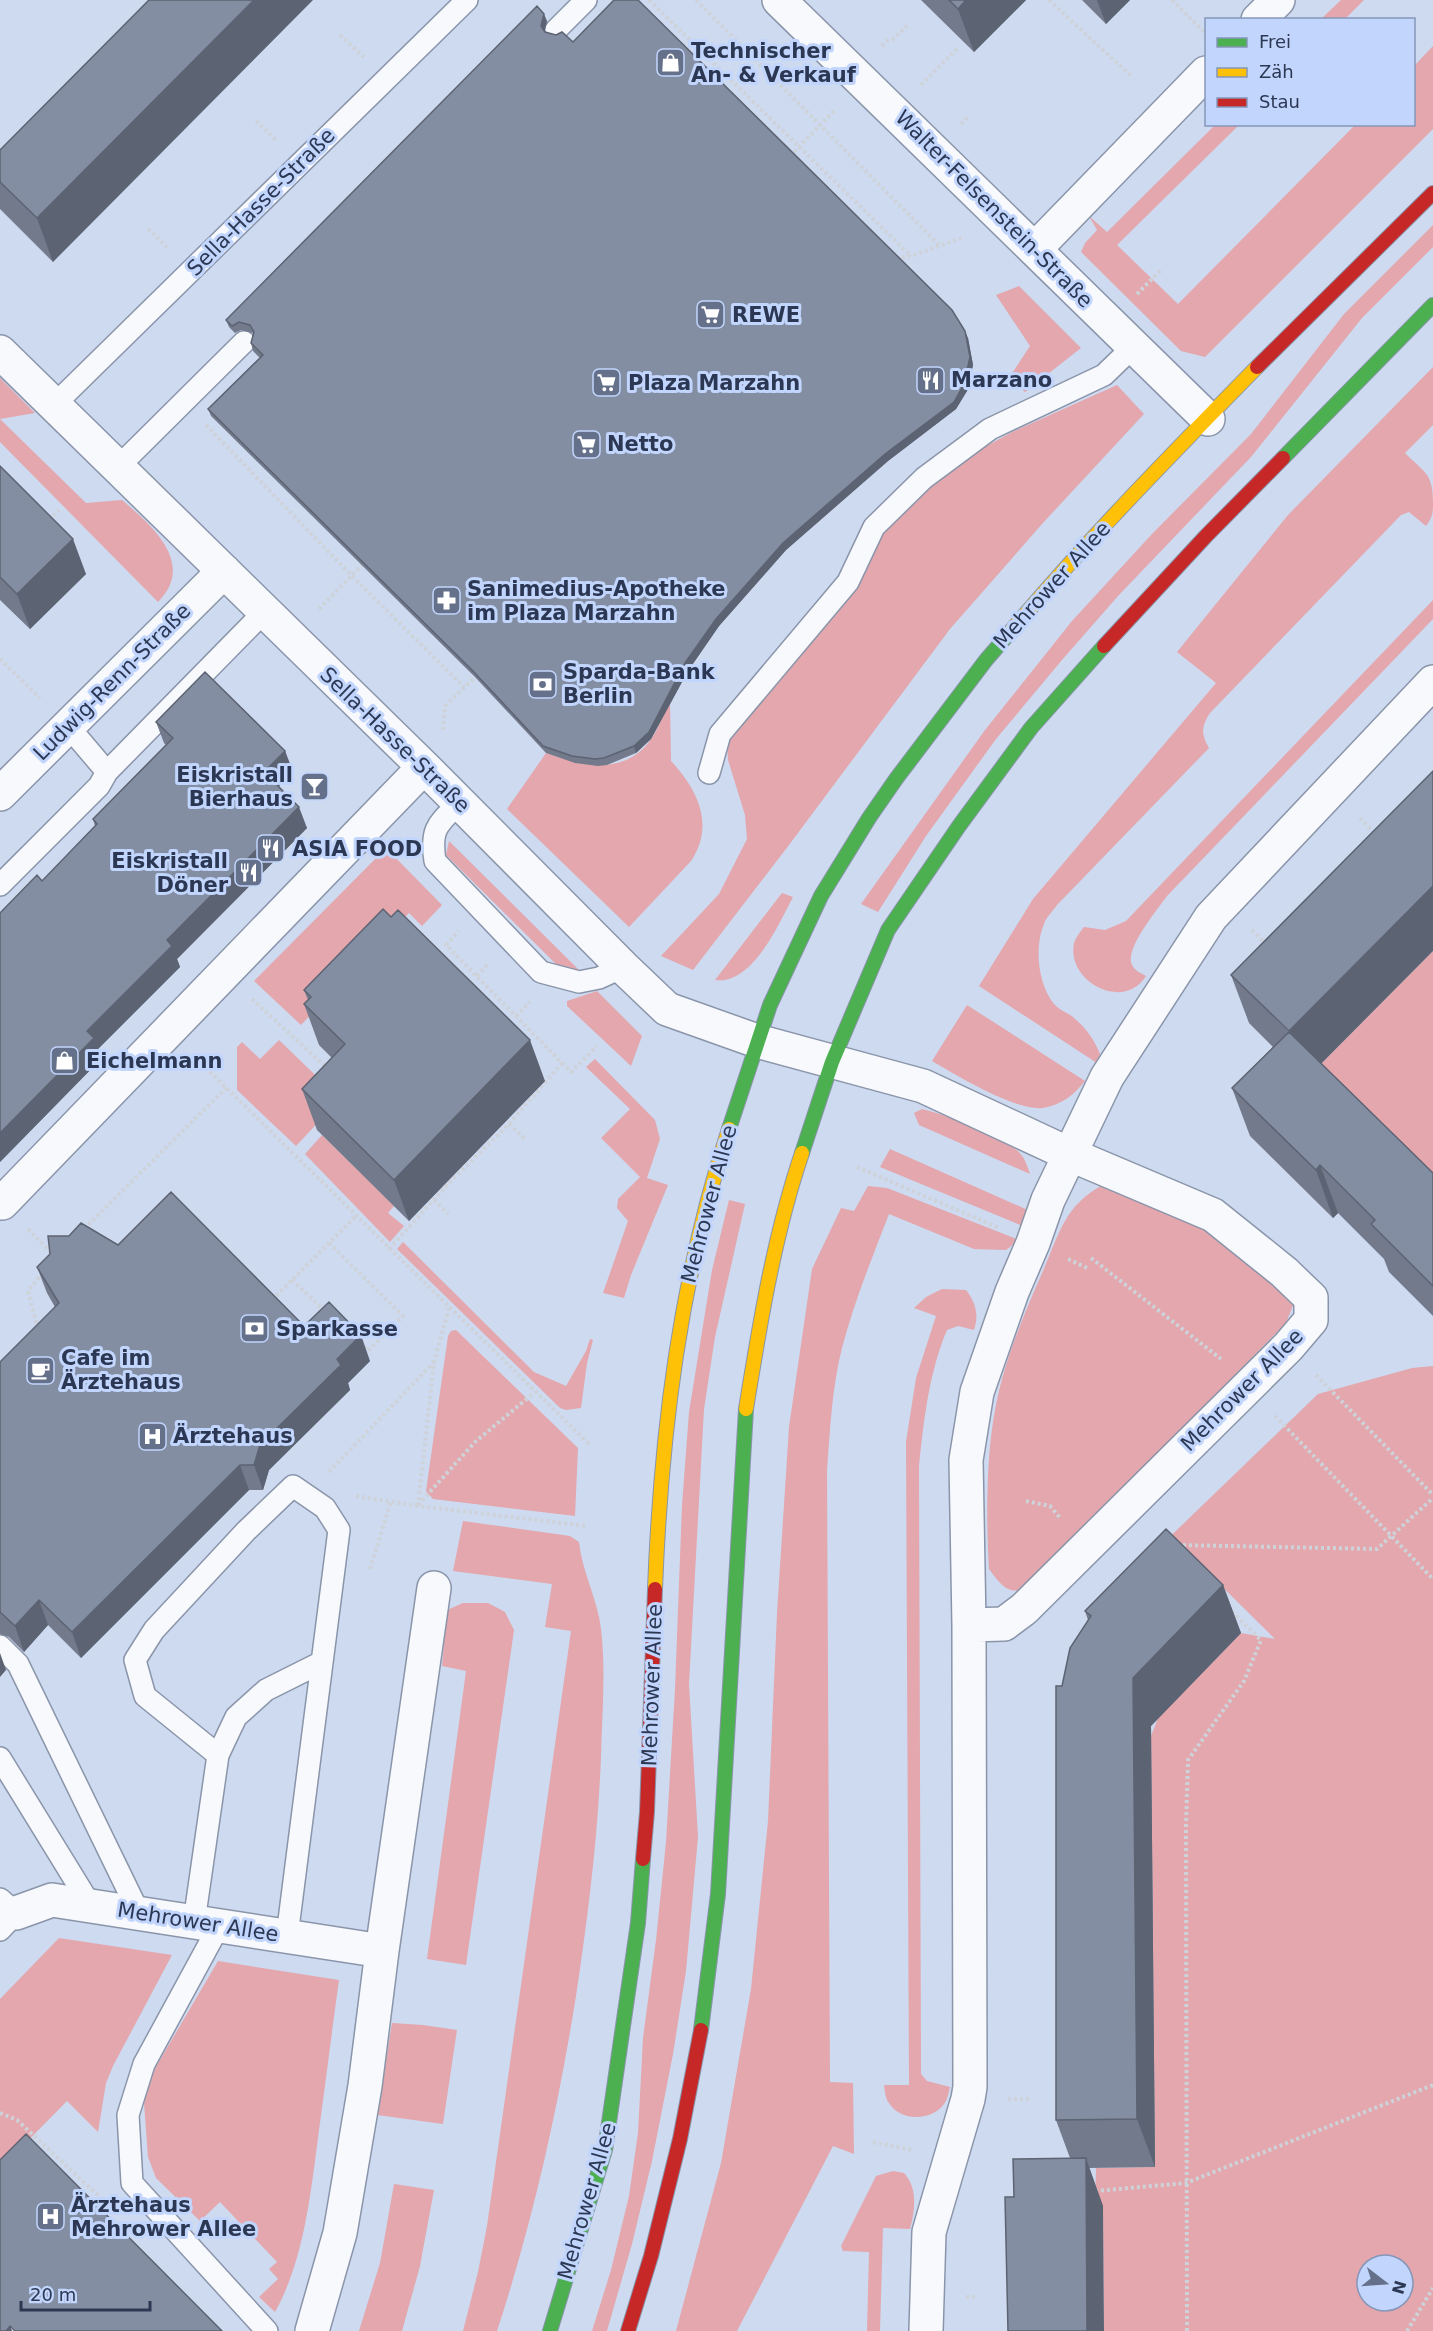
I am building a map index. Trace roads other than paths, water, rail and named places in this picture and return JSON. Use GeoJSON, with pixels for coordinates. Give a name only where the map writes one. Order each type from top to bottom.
{"type":"FeatureCollection","features":[{"type":"Feature","properties":{"kind":"main road","name":"Mehrower Allee"},"geometry":{"type":"LineString","coordinates":[[550,2331],[605,2150],[638,1923],[648,1790],[658,1504],[676,1343],[713,1177],[757,1041],[786,967],[821,896],[896,779],[986,660],[1050,584],[1160,466],[1433,193]]}},
{"type":"Feature","properties":{"kind":"main road"},"geometry":{"type":"LineString","coordinates":[[628,2331],[651,2256],[680,2139],[700,2037],[717,1894],[743,1434],[747,1400],[762,1312],[788,1194],[832,1062],[888,930],[959,826],[1031,728],[1085,666],[1206,536],[1433,305]]}},
{"type":"Feature","properties":{"kind":"street","name":"Walter-Felsenstein-Straße"},"geometry":{"type":"LineString","coordinates":[[779,0],[1208,419]]}},
{"type":"Feature","properties":{"kind":"street"},"geometry":{"type":"LineString","coordinates":[[1260,18],[1278,0]]}},
{"type":"Feature","properties":{"kind":"street"},"geometry":{"type":"LineString","coordinates":[[1035,249],[1205,74]]}},
{"type":"Feature","properties":{"kind":"street","name":"Sella-Hasse-Straße"},"geometry":{"type":"LineString","coordinates":[[0,352],[460,802],[667,1009],[757,1041]]}},
{"type":"Feature","properties":{"kind":"street","name":"Ludwig-Renn-Straße"},"geometry":{"type":"LineString","coordinates":[[0,794],[224,571]]}},
{"type":"Feature","properties":{"kind":"street"},"geometry":{"type":"LineString","coordinates":[[926,2331],[929,2232],[970,2086],[969,1625],[966,1460],[977,1392],[1012,1292],[1034,1243],[1048,1200],[1107,1077],[1211,917],[1433,682]]}},
{"type":"Feature","properties":{"kind":"street"},"geometry":{"type":"LineString","coordinates":[[2,1203],[424,767]]}},
{"type":"Feature","properties":{"kind":"street","name":"Mehrower Allee"},"geometry":{"type":"LineString","coordinates":[[757,1041],[923,1086],[1069,1154],[1213,1215],[1284,1272],[1311,1298],[1311,1320],[1288,1347],[1024,1609],[1004,1624],[969,1625]]}},
{"type":"Feature","properties":{"kind":"street"},"geometry":{"type":"LineString","coordinates":[[312,2331],[340,2233],[365,2086],[381,1951],[434,1588]]}},
{"type":"Feature","properties":{"kind":"street","name":"Mehrower Allee"},"geometry":{"type":"LineString","coordinates":[[5,1914],[52,1900],[381,1951]]}},
{"type":"Feature","properties":{"kind":"lane","name":"Sella-Hasse-Straße"},"geometry":{"type":"LineString","coordinates":[[55,404],[467,0]]}},
{"type":"Feature","properties":{"kind":"lane"},"geometry":{"type":"LineString","coordinates":[[556,30],[586,0]]}},
{"type":"Feature","properties":{"kind":"lane"},"geometry":{"type":"LineString","coordinates":[[118,467],[244,342]]}},
{"type":"Feature","properties":{"kind":"lane"},"geometry":{"type":"LineString","coordinates":[[709,773],[720,734],[737,711],[848,582],[874,527],[924,478],[990,429],[1104,375],[1133,347]]}},
{"type":"Feature","properties":{"kind":"lane"},"geometry":{"type":"LineString","coordinates":[[0,885],[99,786],[107,772],[265,611]]}},
{"type":"Feature","properties":{"kind":"lane"},"geometry":{"type":"LineString","coordinates":[[68,726],[107,772]]}},
{"type":"Feature","properties":{"kind":"lane"},"geometry":{"type":"LineString","coordinates":[[460,802],[436,828],[433,846],[435,861],[542,972],[579,982],[599,978],[623,967]]}},
{"type":"Feature","properties":{"kind":"lane"},"geometry":{"type":"LineString","coordinates":[[218,1755],[145,1696],[135,1660],[154,1630],[246,1531],[293,1486],[325,1508],[339,1530],[287,1936]]}},
{"type":"Feature","properties":{"kind":"lane"},"geometry":{"type":"LineString","coordinates":[[0,1646],[18,1664],[139,1913]]}},
{"type":"Feature","properties":{"kind":"lane"},"geometry":{"type":"LineString","coordinates":[[267,2331],[132,2183],[128,2115],[144,2064],[206,1924],[218,1755],[236,1717],[266,1690],[322,1662]]}},
{"type":"Feature","properties":{"kind":"lane"},"geometry":{"type":"LineString","coordinates":[[0,1758],[91,1906]]}},
{"type":"Feature","properties":{"kind":"place","name":"Technischer An- & Verkauf"},"geometry":{"type":"Point","coordinates":[670,63]}},
{"type":"Feature","properties":{"kind":"place","name":"REWE"},"geometry":{"type":"Point","coordinates":[711,315]}},
{"type":"Feature","properties":{"kind":"place","name":"Marzano"},"geometry":{"type":"Point","coordinates":[930,380]}},
{"type":"Feature","properties":{"kind":"place","name":"Plaza Marzahn"},"geometry":{"type":"Point","coordinates":[607,383]}},
{"type":"Feature","properties":{"kind":"place","name":"Netto"},"geometry":{"type":"Point","coordinates":[586,444]}},
{"type":"Feature","properties":{"kind":"place","name":"Sanimedius-Apotheke im Plaza Marzahn"},"geometry":{"type":"Point","coordinates":[446,601]}},
{"type":"Feature","properties":{"kind":"place","name":"Sparda-Bank Berlin"},"geometry":{"type":"Point","coordinates":[542,684]}},
{"type":"Feature","properties":{"kind":"place","name":"Eiskristall Bierhaus"},"geometry":{"type":"Point","coordinates":[314,787]}},
{"type":"Feature","properties":{"kind":"place","name":"ASIA FOOD"},"geometry":{"type":"Point","coordinates":[271,849]}},
{"type":"Feature","properties":{"kind":"place","name":"Eiskristall Döner"},"geometry":{"type":"Point","coordinates":[249,873]}},
{"type":"Feature","properties":{"kind":"place","name":"Eichelmann"},"geometry":{"type":"Point","coordinates":[65,1061]}},
{"type":"Feature","properties":{"kind":"place","name":"Sparkasse"},"geometry":{"type":"Point","coordinates":[255,1329]}},
{"type":"Feature","properties":{"kind":"place","name":"Cafe im Ärztehaus"},"geometry":{"type":"Point","coordinates":[40,1370]}},
{"type":"Feature","properties":{"kind":"place","name":"Ärztehaus"},"geometry":{"type":"Point","coordinates":[152,1436]}},
{"type":"Feature","properties":{"kind":"place","name":"Ärztehaus Mehrower Allee"},"geometry":{"type":"Point","coordinates":[50,2217]}}]}
